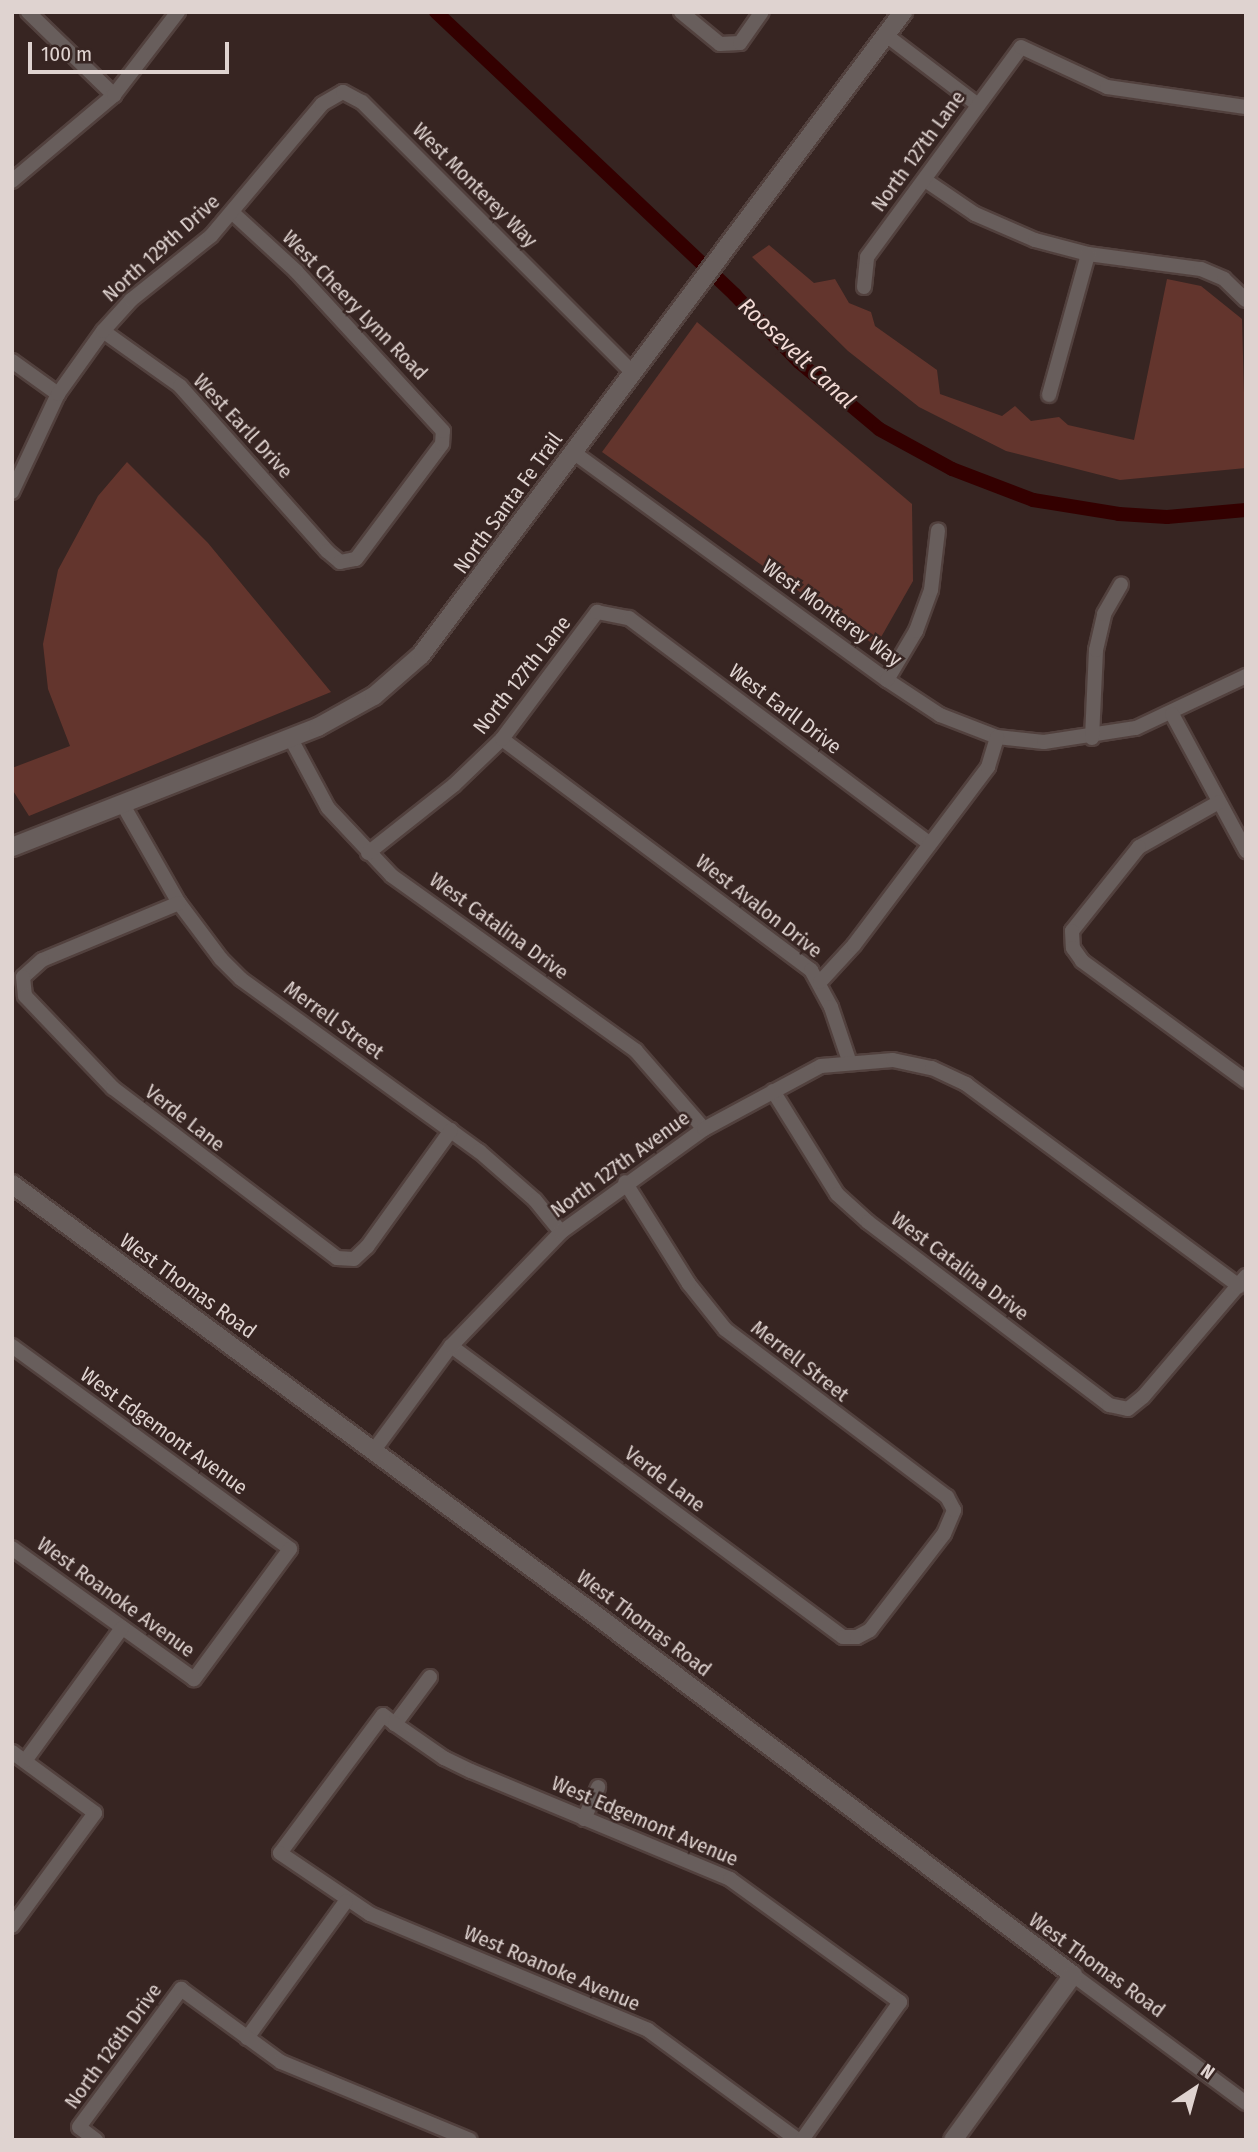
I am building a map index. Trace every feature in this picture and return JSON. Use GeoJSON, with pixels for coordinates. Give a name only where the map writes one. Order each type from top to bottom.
{"type":"FeatureCollection","features":[{"type":"Feature","properties":{"kind":"street"},"geometry":{"type":"LineString","coordinates":[[28,12],[114,95]]}},
{"type":"Feature","properties":{"kind":"street"},"geometry":{"type":"LineString","coordinates":[[12,181],[114,95],[178,12]]}},
{"type":"Feature","properties":{"kind":"street"},"geometry":{"type":"LineString","coordinates":[[681,12],[720,44],[740,43],[762,12]]}},
{"type":"Feature","properties":{"kind":"street","name":"North Santa Fe Trail"},"geometry":{"type":"LineString","coordinates":[[12,847],[291,739],[374,696],[421,655],[904,12]]}},
{"type":"Feature","properties":{"kind":"street"},"geometry":{"type":"LineString","coordinates":[[886,36],[978,105]]}},
{"type":"Feature","properties":{"kind":"street","name":"North 127th Lane"},"geometry":{"type":"LineString","coordinates":[[864,286],[867,257],[1021,47],[1107,87],[1246,107]]}},
{"type":"Feature","properties":{"kind":"street","name":"North 129th Drive"},"geometry":{"type":"LineString","coordinates":[[12,492],[58,394],[103,331],[131,300],[211,236],[323,104],[343,92]]}},
{"type":"Feature","properties":{"kind":"street","name":"West Monterey Way"},"geometry":{"type":"LineString","coordinates":[[343,92],[362,102],[632,372]]}},
{"type":"Feature","properties":{"kind":"street"},"geometry":{"type":"LineString","coordinates":[[925,180],[975,214],[1035,240],[1088,254],[1201,269],[1224,279],[1246,300]]}},
{"type":"Feature","properties":{"kind":"street","name":"West Cheery Lynn Road"},"geometry":{"type":"LineString","coordinates":[[233,213],[296,271],[443,431],[442,444],[356,559],[340,562]]}},
{"type":"Feature","properties":{"kind":"street"},"geometry":{"type":"LineString","coordinates":[[1049,395],[1088,254]]}},
{"type":"Feature","properties":{"kind":"street","name":"West Earll Drive"},"geometry":{"type":"LineString","coordinates":[[103,331],[180,386],[340,562]]}},
{"type":"Feature","properties":{"kind":"street"},"geometry":{"type":"LineString","coordinates":[[12,361],[58,394]]}},
{"type":"Feature","properties":{"kind":"street","name":"West Monterey Way"},"geometry":{"type":"LineString","coordinates":[[573,452],[887,680],[940,715],[997,737],[1044,742],[1092,738]]}},
{"type":"Feature","properties":{"kind":"street"},"geometry":{"type":"LineString","coordinates":[[887,680],[916,631],[931,590],[937,530]]}},
{"type":"Feature","properties":{"kind":"street"},"geometry":{"type":"LineString","coordinates":[[1121,584],[1104,614],[1096,650],[1092,738],[1172,714],[1246,677]]}},
{"type":"Feature","properties":{"kind":"street","name":"North 127th Lane"},"geometry":{"type":"LineString","coordinates":[[368,853],[454,785],[502,739],[597,612],[612,613]]}},
{"type":"Feature","properties":{"kind":"street","name":"West Earll Drive"},"geometry":{"type":"LineString","coordinates":[[612,613],[629,618],[930,844]]}},
{"type":"Feature","properties":{"kind":"street"},"geometry":{"type":"LineString","coordinates":[[1172,714],[1246,851]]}},
{"type":"Feature","properties":{"kind":"street"},"geometry":{"type":"LineString","coordinates":[[820,982],[854,945],[988,767],[997,737]]}},
{"type":"Feature","properties":{"kind":"street","name":"West Catalina Drive"},"geometry":{"type":"LineString","coordinates":[[291,739],[328,808],[392,876],[636,1051],[704,1129]]}},
{"type":"Feature","properties":{"kind":"street","name":"West Avalon Drive"},"geometry":{"type":"LineString","coordinates":[[502,739],[792,956],[820,982],[850,1063]]}},
{"type":"Feature","properties":{"kind":"street"},"geometry":{"type":"LineString","coordinates":[[1219,802],[1139,847],[1072,931],[1073,948],[1083,961],[1246,1081]]}},
{"type":"Feature","properties":{"kind":"street","name":"Merrell Street"},"geometry":{"type":"LineString","coordinates":[[123,805],[179,903],[241,979],[451,1130],[510,1176],[561,1232]]}},
{"type":"Feature","properties":{"kind":"street","name":"Verde Lane"},"geometry":{"type":"LineString","coordinates":[[179,903],[42,960],[23,977],[25,996],[113,1088],[337,1258],[354,1259],[367,1248],[451,1130]]}},
{"type":"Feature","properties":{"kind":"street"},"geometry":{"type":"LineString","coordinates":[[850,1063],[892,1060],[932,1068],[966,1084],[1242,1281]]}},
{"type":"Feature","properties":{"kind":"street","name":"North 127th Avenue"},"geometry":{"type":"LineString","coordinates":[[373,1450],[451,1346],[561,1232],[625,1182],[704,1129],[821,1066],[850,1063]]}},
{"type":"Feature","properties":{"kind":"street","name":"West Catalina Drive"},"geometry":{"type":"LineString","coordinates":[[773,1091],[837,1194],[868,1222],[1109,1405],[1128,1409],[1242,1281]]}},
{"type":"Feature","properties":{"kind":"street","name":"Merrell Street"},"geometry":{"type":"LineString","coordinates":[[625,1182],[690,1284],[725,1329],[947,1497],[954,1510],[944,1534],[882,1617],[857,1637]]}},
{"type":"Feature","properties":{"kind":"street","name":"West Thomas Road"},"geometry":{"type":"LineString","coordinates":[[12,1184],[373,1450],[1246,2103]]}},
{"type":"Feature","properties":{"kind":"street","name":"West Edgemont Avenue"},"geometry":{"type":"LineString","coordinates":[[12,1346],[290,1549],[194,1679]]}},
{"type":"Feature","properties":{"kind":"street","name":"Verde Lane"},"geometry":{"type":"LineString","coordinates":[[451,1346],[843,1637],[857,1637]]}},
{"type":"Feature","properties":{"kind":"street","name":"West Roanoke Avenue"},"geometry":{"type":"LineString","coordinates":[[12,1548],[194,1679]]}},
{"type":"Feature","properties":{"kind":"street"},"geometry":{"type":"LineString","coordinates":[[25,1761],[122,1628]]}},
{"type":"Feature","properties":{"kind":"street"},"geometry":{"type":"LineString","coordinates":[[396,1724],[430,1677]]}},
{"type":"Feature","properties":{"kind":"street","name":"West Roanoke Avenue"},"geometry":{"type":"LineString","coordinates":[[396,1724],[383,1715],[280,1853],[346,1901],[648,2030],[800,2140]]}},
{"type":"Feature","properties":{"kind":"street","name":"West Edgemont Avenue"},"geometry":{"type":"LineString","coordinates":[[396,1724],[444,1758],[738,1884],[900,2002],[800,2140]]}},
{"type":"Feature","properties":{"kind":"street"},"geometry":{"type":"LineString","coordinates":[[12,1752],[95,1813],[12,1926]]}},
{"type":"Feature","properties":{"kind":"street"},"geometry":{"type":"LineString","coordinates":[[584,1819],[598,1787]]}},
{"type":"Feature","properties":{"kind":"street"},"geometry":{"type":"LineString","coordinates":[[346,1901],[247,2038],[281,2062],[316,2079],[470,2140]]}},
{"type":"Feature","properties":{"kind":"street"},"geometry":{"type":"LineString","coordinates":[[953,2140],[1073,1975]]}},
{"type":"Feature","properties":{"kind":"street","name":"North 126th Drive"},"geometry":{"type":"LineString","coordinates":[[96,2140],[79,2127],[181,1989],[247,2038]]}},
{"type":"Feature","properties":{"kind":"shaded area"},"geometry":{"type":"Polygon","coordinates":[[[769,245],[814,283],[835,279],[849,303],[871,312],[875,326],[937,370],[940,394],[1002,416],[1015,406],[1031,421],[1059,417],[1068,425],[1134,440],[1167,279],[1201,286],[1242,319],[1246,468],[1120,480],[1006,451],[919,407],[848,351],[752,257],[769,245]]]}},
{"type":"Feature","properties":{"kind":"shaded area"},"geometry":{"type":"Polygon","coordinates":[[[697,322],[912,504],[913,581],[876,646],[602,452],[697,322]]]}},
{"type":"Feature","properties":{"kind":"shaded area"},"geometry":{"type":"Polygon","coordinates":[[[127,462],[208,543],[331,692],[29,816],[12,789],[12,768],[70,746],[48,689],[43,644],[58,570],[98,496],[127,462]]]}},
{"type":"Feature","properties":{"kind":"waterway","name":"Roosevelt Canal"},"geometry":{"type":"LineString","coordinates":[[436,12],[735,295],[799,362],[879,429],[952,469],[1033,500],[1119,514],[1167,517],[1246,510]]}}]}
